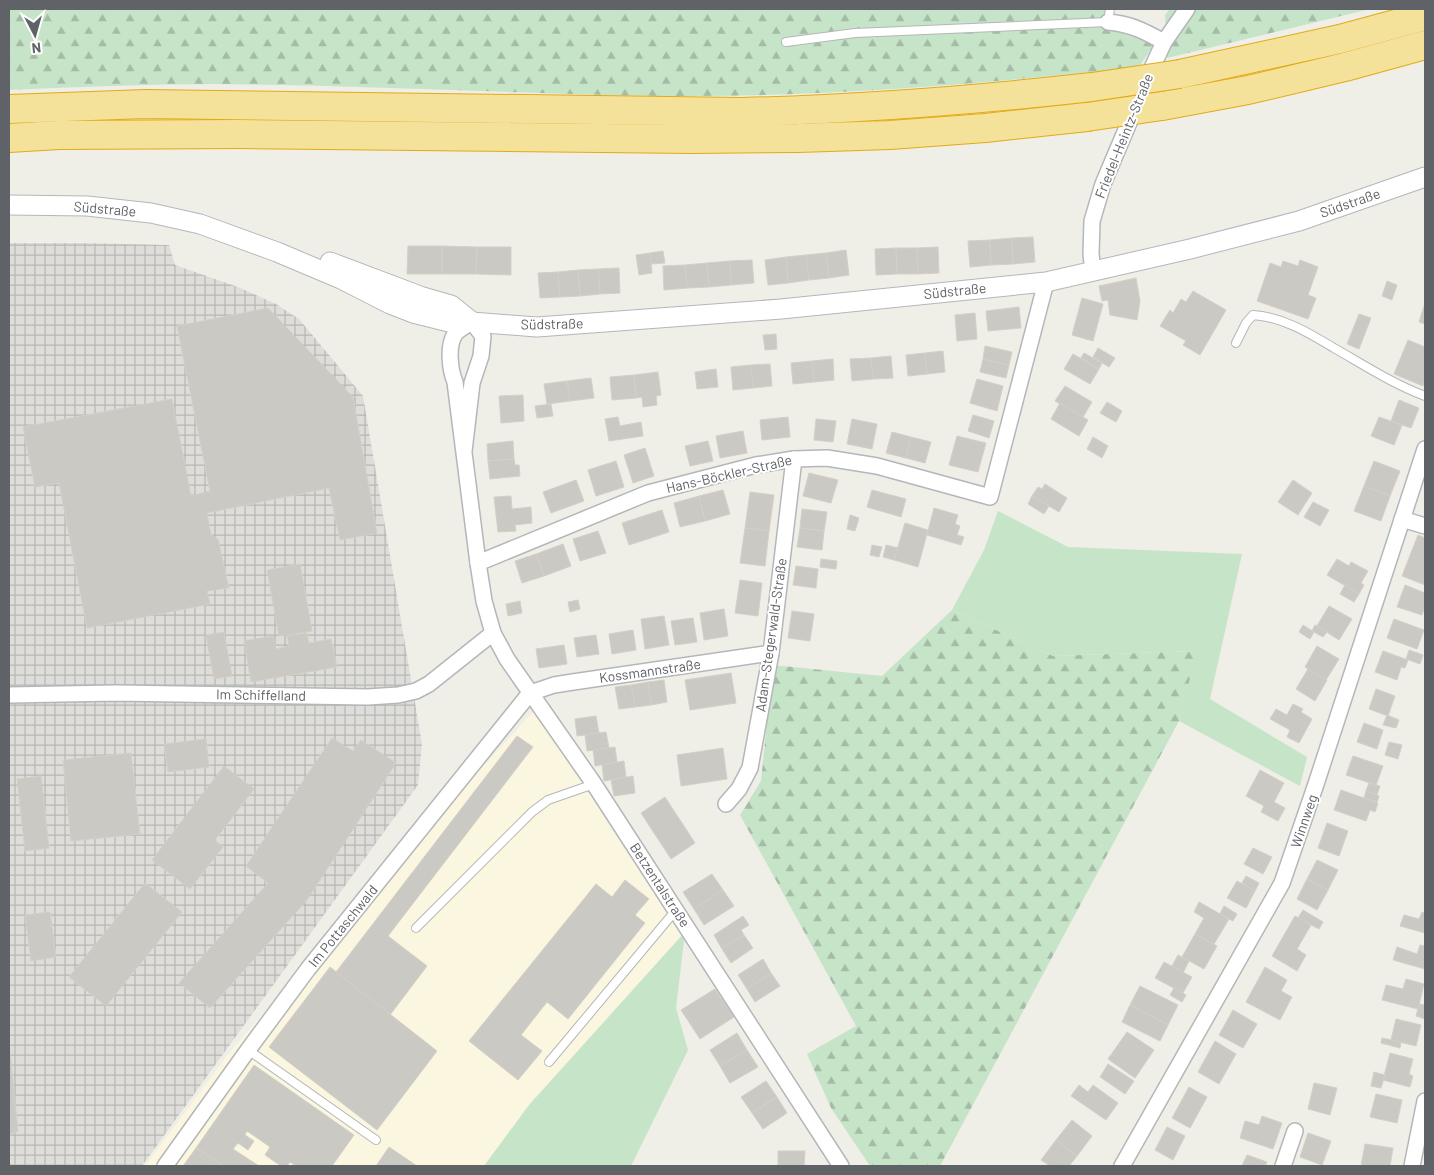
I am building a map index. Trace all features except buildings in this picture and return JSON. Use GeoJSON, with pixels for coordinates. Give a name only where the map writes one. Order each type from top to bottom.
{"type":"FeatureCollection","features":[{"type":"Feature","properties":{"kind":"highway"},"geometry":{"type":"LineString","coordinates":[[9,109],[146,104],[652,111],[819,110],[979,99],[1092,87],[1180,74],[1340,39],[1425,16]]}},
{"type":"Feature","properties":{"kind":"highway"},"geometry":{"type":"LineString","coordinates":[[9,138],[219,134],[692,139],[890,135],[985,128],[1087,117],[1162,106],[1248,90],[1425,46]]}},
{"type":"Feature","properties":{"kind":"street","name":"Friedel-Heintz-Straße"},"geometry":{"type":"LineString","coordinates":[[1093,272],[1091,254],[1092,221],[1103,184],[1120,147],[1153,62],[1186,9]]}},
{"type":"Feature","properties":{"kind":"street"},"geometry":{"type":"LineString","coordinates":[[1109,15],[1124,24],[1140,28],[1164,42]]}},
{"type":"Feature","properties":{"kind":"street","name":"Südstraße"},"geometry":{"type":"LineString","coordinates":[[9,205],[87,206],[150,213],[200,224],[230,225],[264,236],[420,296],[451,305],[472,322],[537,327],[781,309],[1046,282],[1299,220],[1425,177]]}},
{"type":"Feature","properties":{"kind":"street","name":"Hans-Böckler-Straße"},"geometry":{"type":"LineString","coordinates":[[478,563],[648,492],[756,465],[794,459],[827,458],[877,466],[990,496],[1046,282]]}},
{"type":"Feature","properties":{"kind":"street"},"geometry":{"type":"LineString","coordinates":[[472,322],[483,336],[481,356],[472,383],[464,451],[455,382],[450,370],[451,349],[455,334],[472,322]]}},
{"type":"Feature","properties":{"kind":"street","name":"Winnweg"},"geometry":{"type":"LineString","coordinates":[[1122,1166],[1282,883],[1425,449]]}},
{"type":"Feature","properties":{"kind":"street","name":"Betzentalstraße"},"geometry":{"type":"LineString","coordinates":[[464,451],[484,601],[493,633],[507,659],[594,784],[841,1166]]}},
{"type":"Feature","properties":{"kind":"street","name":"Adam-Stegerwald-Straße"},"geometry":{"type":"LineString","coordinates":[[726,804],[739,789],[750,768],[772,654],[794,459]]}},
{"type":"Feature","properties":{"kind":"street"},"geometry":{"type":"LineString","coordinates":[[1402,519],[1425,526]]}},
{"type":"Feature","properties":{"kind":"street","name":"Im Schiffelland"},"geometry":{"type":"LineString","coordinates":[[9,695],[116,693],[368,697],[398,695],[416,691],[429,684],[493,633]]}},
{"type":"Feature","properties":{"kind":"street","name":"Kossmannstraße"},"geometry":{"type":"LineString","coordinates":[[530,693],[554,685],[772,654]]}},
{"type":"Feature","properties":{"kind":"street","name":"Im Pottaschwald"},"geometry":{"type":"LineString","coordinates":[[165,1166],[308,969],[530,693]]}},
{"type":"Feature","properties":{"kind":"street"},"geometry":{"type":"LineString","coordinates":[[1412,1166],[1425,1101]]}},
{"type":"Feature","properties":{"kind":"street"},"geometry":{"type":"LineString","coordinates":[[1283,1166],[1295,1131]]}},
{"type":"Feature","properties":{"kind":"lane"},"geometry":{"type":"LineString","coordinates":[[786,42],[855,33],[1109,15]]}},
{"type":"Feature","properties":{"kind":"lane"},"geometry":{"type":"LineString","coordinates":[[1236,343],[1246,323],[1253,315],[1264,316],[1305,330],[1390,380],[1425,396]]}},
{"type":"Feature","properties":{"kind":"lane"},"geometry":{"type":"LineString","coordinates":[[416,928],[532,812],[548,800],[594,784]]}},
{"type":"Feature","properties":{"kind":"lane"},"geometry":{"type":"LineString","coordinates":[[549,1062],[676,910]]}},
{"type":"Feature","properties":{"kind":"lane"},"geometry":{"type":"LineString","coordinates":[[248,1050],[376,1140]]}},
{"type":"Feature","properties":{"kind":"shaded area"},"geometry":{"type":"Polygon","coordinates":[[[9,243],[169,245],[175,265],[238,287],[276,304],[299,319],[363,396],[422,744],[418,785],[142,1166],[9,1166],[9,243]]]}},
{"type":"Feature","properties":{"kind":"shaded area"},"geometry":{"type":"Polygon","coordinates":[[[535,710],[685,932],[529,1105],[484,1166],[145,1166],[229,1053],[410,845],[535,710]]]}},
{"type":"Feature","properties":{"kind":"green space"},"geometry":{"type":"Polygon","coordinates":[[[9,9],[1109,9],[1117,31],[1159,37],[1139,67],[1022,79],[845,92],[668,96],[213,84],[9,90],[9,9]]]}},
{"type":"Feature","properties":{"kind":"green space"},"geometry":{"type":"Polygon","coordinates":[[[1170,9],[1370,9],[1167,58],[1165,15],[1170,9]]]}},
{"type":"Feature","properties":{"kind":"green space"},"geometry":{"type":"Polygon","coordinates":[[[998,511],[1068,547],[1242,554],[1210,699],[1307,757],[1300,786],[1179,721],[1196,651],[1053,656],[952,610],[984,550],[998,511]]]}},
{"type":"Feature","properties":{"kind":"green space"},"geometry":{"type":"Polygon","coordinates":[[[952,610],[1053,656],[1197,651],[1179,721],[940,1166],[870,1166],[831,1108],[807,1054],[856,1026],[740,815],[761,781],[773,665],[882,676],[952,610]]]}},
{"type":"Feature","properties":{"kind":"green space"},"geometry":{"type":"Polygon","coordinates":[[[685,932],[676,1008],[688,1050],[631,1166],[484,1166],[529,1105],[685,932]]]}}]}
